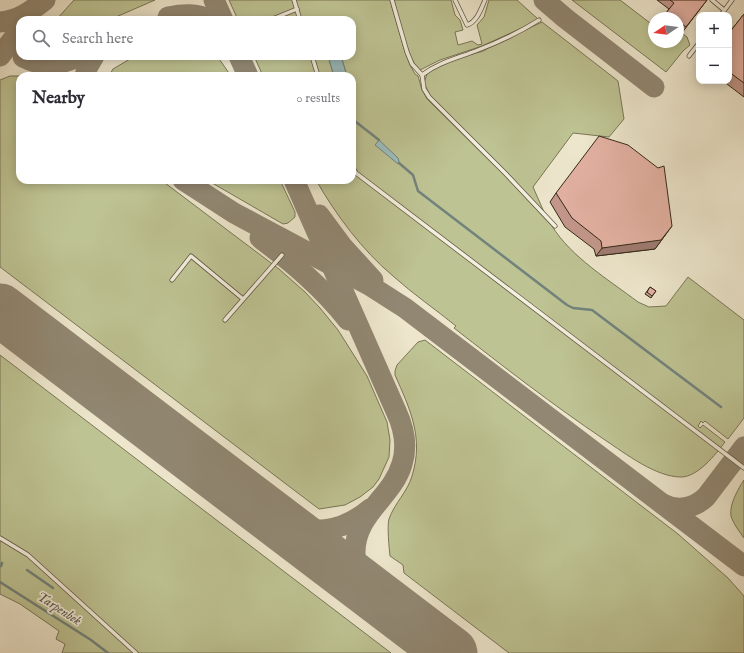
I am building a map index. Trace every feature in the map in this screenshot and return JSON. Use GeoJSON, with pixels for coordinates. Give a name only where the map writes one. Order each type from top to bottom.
{"type":"FeatureCollection","features":[{"type":"Feature","properties":{"kind":"lane"},"geometry":{"type":"LineString","coordinates":[[294,0],[299,16]]}},
{"type":"Feature","properties":{"kind":"lane"},"geometry":{"type":"LineString","coordinates":[[392,0],[407,52],[412,64],[422,75],[424,89],[429,97],[506,174],[555,226]]}},
{"type":"Feature","properties":{"kind":"lane"},"geometry":{"type":"LineString","coordinates":[[455,0],[467,25],[472,24],[481,11],[485,0]]}},
{"type":"Feature","properties":{"kind":"lane"},"geometry":{"type":"LineString","coordinates":[[712,0],[724,10],[732,0]]}},
{"type":"Feature","properties":{"kind":"lane"},"geometry":{"type":"LineString","coordinates":[[280,16],[297,9]]}},
{"type":"Feature","properties":{"kind":"lane"},"geometry":{"type":"LineString","coordinates":[[422,75],[441,62],[486,47],[523,30],[539,20]]}},
{"type":"Feature","properties":{"kind":"lane"},"geometry":{"type":"LineString","coordinates":[[689,56],[696,47]]}},
{"type":"Feature","properties":{"kind":"lane"},"geometry":{"type":"LineString","coordinates":[[313,60],[317,72]]}},
{"type":"Feature","properties":{"kind":"lane"},"geometry":{"type":"LineString","coordinates":[[356,173],[744,468]]}},
{"type":"Feature","properties":{"kind":"lane"},"geometry":{"type":"LineString","coordinates":[[225,320],[282,255]]}},
{"type":"Feature","properties":{"kind":"lane"},"geometry":{"type":"LineString","coordinates":[[172,280],[191,256],[243,299]]}},
{"type":"Feature","properties":{"kind":"lane"},"geometry":{"type":"LineString","coordinates":[[0,538],[28,555],[136,653]]}},
{"type":"Feature","properties":{"kind":"green space"},"geometry":{"type":"Polygon","coordinates":[[[74,0],[155,0],[118,16],[60,16],[74,0]]]}},
{"type":"Feature","properties":{"kind":"green space"},"geometry":{"type":"Polygon","coordinates":[[[229,0],[390,0],[405,52],[410,65],[415,74],[418,76],[422,90],[427,99],[505,176],[552,226],[569,248],[580,258],[638,302],[649,307],[666,306],[688,277],[744,320],[744,418],[728,439],[705,421],[703,423],[701,421],[698,426],[700,428],[703,425],[725,442],[712,458],[694,473],[681,477],[662,473],[642,464],[586,427],[510,371],[454,328],[456,326],[408,289],[382,266],[350,231],[318,184],[356,184],[356,72],[346,72],[342,60],[356,60],[356,16],[236,16],[229,0]]]}},
{"type":"Feature","properties":{"kind":"green space"},"geometry":{"type":"Polygon","coordinates":[[[394,0],[451,0],[455,15],[460,20],[463,30],[455,32],[458,45],[472,41],[478,45],[482,44],[477,25],[484,17],[489,0],[517,0],[538,19],[482,46],[440,60],[420,70],[411,58],[394,0]]]}},
{"type":"Feature","properties":{"kind":"green space"},"geometry":{"type":"Polygon","coordinates":[[[572,0],[620,0],[648,21],[648,48],[684,48],[684,35],[687,37],[690,45],[683,51],[666,72],[572,0]]]}},
{"type":"Feature","properties":{"kind":"green space"},"geometry":{"type":"Polygon","coordinates":[[[542,22],[618,81],[624,119],[609,137],[573,133],[533,187],[544,212],[508,173],[430,95],[424,83],[427,74],[443,64],[483,51],[542,22]]]}},
{"type":"Feature","properties":{"kind":"green space"},"geometry":{"type":"Polygon","coordinates":[[[128,60],[220,60],[228,72],[111,72],[113,69],[128,60]]]}},
{"type":"Feature","properties":{"kind":"green space"},"geometry":{"type":"Polygon","coordinates":[[[256,60],[329,60],[333,72],[261,72],[256,60]]]}},
{"type":"Feature","properties":{"kind":"green space"},"geometry":{"type":"Polygon","coordinates":[[[10,76],[16,76],[16,184],[166,184],[279,269],[305,292],[320,308],[338,330],[367,376],[387,422],[390,440],[389,457],[379,479],[373,487],[360,497],[345,505],[319,509],[0,267],[0,80],[10,76]]]}},
{"type":"Feature","properties":{"kind":"green space"},"geometry":{"type":"Polygon","coordinates":[[[214,184],[282,184],[295,212],[295,217],[288,223],[283,224],[214,184]]]}},
{"type":"Feature","properties":{"kind":"green space"},"geometry":{"type":"Polygon","coordinates":[[[425,340],[678,534],[728,578],[744,596],[744,653],[509,653],[404,573],[403,565],[390,556],[388,522],[391,513],[410,482],[417,449],[414,424],[406,400],[395,375],[395,371],[397,365],[418,342],[425,340]]]}},
{"type":"Feature","properties":{"kind":"green space"},"geometry":{"type":"Polygon","coordinates":[[[0,355],[391,653],[62,653],[65,644],[56,639],[59,631],[20,604],[0,594],[0,355]]]}},
{"type":"Feature","properties":{"kind":"green space"},"geometry":{"type":"Polygon","coordinates":[[[744,480],[744,538],[733,521],[731,516],[731,507],[734,497],[744,480]]]}},
{"type":"Feature","properties":{"kind":"water"},"geometry":{"type":"Polygon","coordinates":[[[329,60],[342,60],[346,72],[333,72],[329,60]]]}},
{"type":"Feature","properties":{"kind":"water"},"geometry":{"type":"Polygon","coordinates":[[[379,140],[398,158],[398,164],[375,145],[379,140]]]}},
{"type":"Feature","properties":{"kind":"building"},"geometry":{"type":"Polygon","coordinates":[[[670,0],[707,0],[698,12],[696,12],[686,27],[684,26],[684,12],[667,12],[674,3],[670,0]]]}},
{"type":"Feature","properties":{"kind":"building"},"geometry":{"type":"Polygon","coordinates":[[[744,14],[744,83],[732,74],[732,29],[744,14]]]}},
{"type":"Feature","properties":{"kind":"building"},"geometry":{"type":"Polygon","coordinates":[[[599,136],[628,145],[658,168],[664,166],[672,226],[661,240],[602,248],[601,241],[572,218],[556,193],[599,136]]]}},
{"type":"Feature","properties":{"kind":"building"},"geometry":{"type":"Polygon","coordinates":[[[650,287],[656,291],[652,296],[647,292],[650,287]]]}},
{"type":"Feature","properties":{"kind":"waterway"},"geometry":{"type":"LineString","coordinates":[[356,122],[379,140]]}},
{"type":"Feature","properties":{"kind":"waterway"},"geometry":{"type":"LineString","coordinates":[[399,163],[413,175],[418,191],[567,305],[573,308],[592,310],[721,407]]}},
{"type":"Feature","properties":{"kind":"waterway"},"geometry":{"type":"LineString","coordinates":[[27,570],[53,588]]}},
{"type":"Feature","properties":{"kind":"waterway","name":"Tarpenbek"},"geometry":{"type":"LineString","coordinates":[[0,582],[91,640],[108,653]]}},
{"type":"Feature","properties":{"kind":"taxiway"},"geometry":{"type":"LineString","coordinates":[[22,16],[45,0]]}},
{"type":"Feature","properties":{"kind":"taxiway"},"geometry":{"type":"LineString","coordinates":[[214,0],[221,16]]}},
{"type":"Feature","properties":{"kind":"taxiway"},"geometry":{"type":"LineString","coordinates":[[544,0],[654,87]]}},
{"type":"Feature","properties":{"kind":"taxiway"},"geometry":{"type":"LineString","coordinates":[[174,16],[200,16]]}},
{"type":"Feature","properties":{"kind":"taxiway"},"geometry":{"type":"LineString","coordinates":[[0,22],[16,19]]}},
{"type":"Feature","properties":{"kind":"taxiway"},"geometry":{"type":"LineString","coordinates":[[0,56],[16,35]]}},
{"type":"Feature","properties":{"kind":"taxiway"},"geometry":{"type":"LineString","coordinates":[[29,60],[45,64],[58,64],[70,60]]}},
{"type":"Feature","properties":{"kind":"taxiway"},"geometry":{"type":"LineString","coordinates":[[86,72],[92,60]]}},
{"type":"Feature","properties":{"kind":"taxiway"},"geometry":{"type":"LineString","coordinates":[[241,60],[246,72]]}},
{"type":"Feature","properties":{"kind":"taxiway"},"geometry":{"type":"LineString","coordinates":[[189,184],[234,213],[369,285],[405,308],[744,566]]}},
{"type":"Feature","properties":{"kind":"taxiway"},"geometry":{"type":"LineString","coordinates":[[296,184],[399,417],[403,430],[405,450],[402,464],[397,476],[367,517],[356,540],[356,565],[366,585],[374,594]]}},
{"type":"Feature","properties":{"kind":"taxiway"},"geometry":{"type":"LineString","coordinates":[[319,215],[342,246],[373,280]]}},
{"type":"Feature","properties":{"kind":"taxiway"},"geometry":{"type":"LineString","coordinates":[[260,238],[307,276],[348,320]]}},
{"type":"Feature","properties":{"kind":"taxiway"},"geometry":{"type":"LineString","coordinates":[[663,504],[674,508],[686,508],[701,501],[706,497],[744,447]]}},
{"type":"Feature","properties":{"kind":"taxiway"},"geometry":{"type":"LineString","coordinates":[[277,521],[302,529],[325,530],[348,523],[370,509]]}},
{"type":"Feature","properties":{"kind":"runway"},"geometry":{"type":"LineString","coordinates":[[0,310],[451,653]]}}]}
